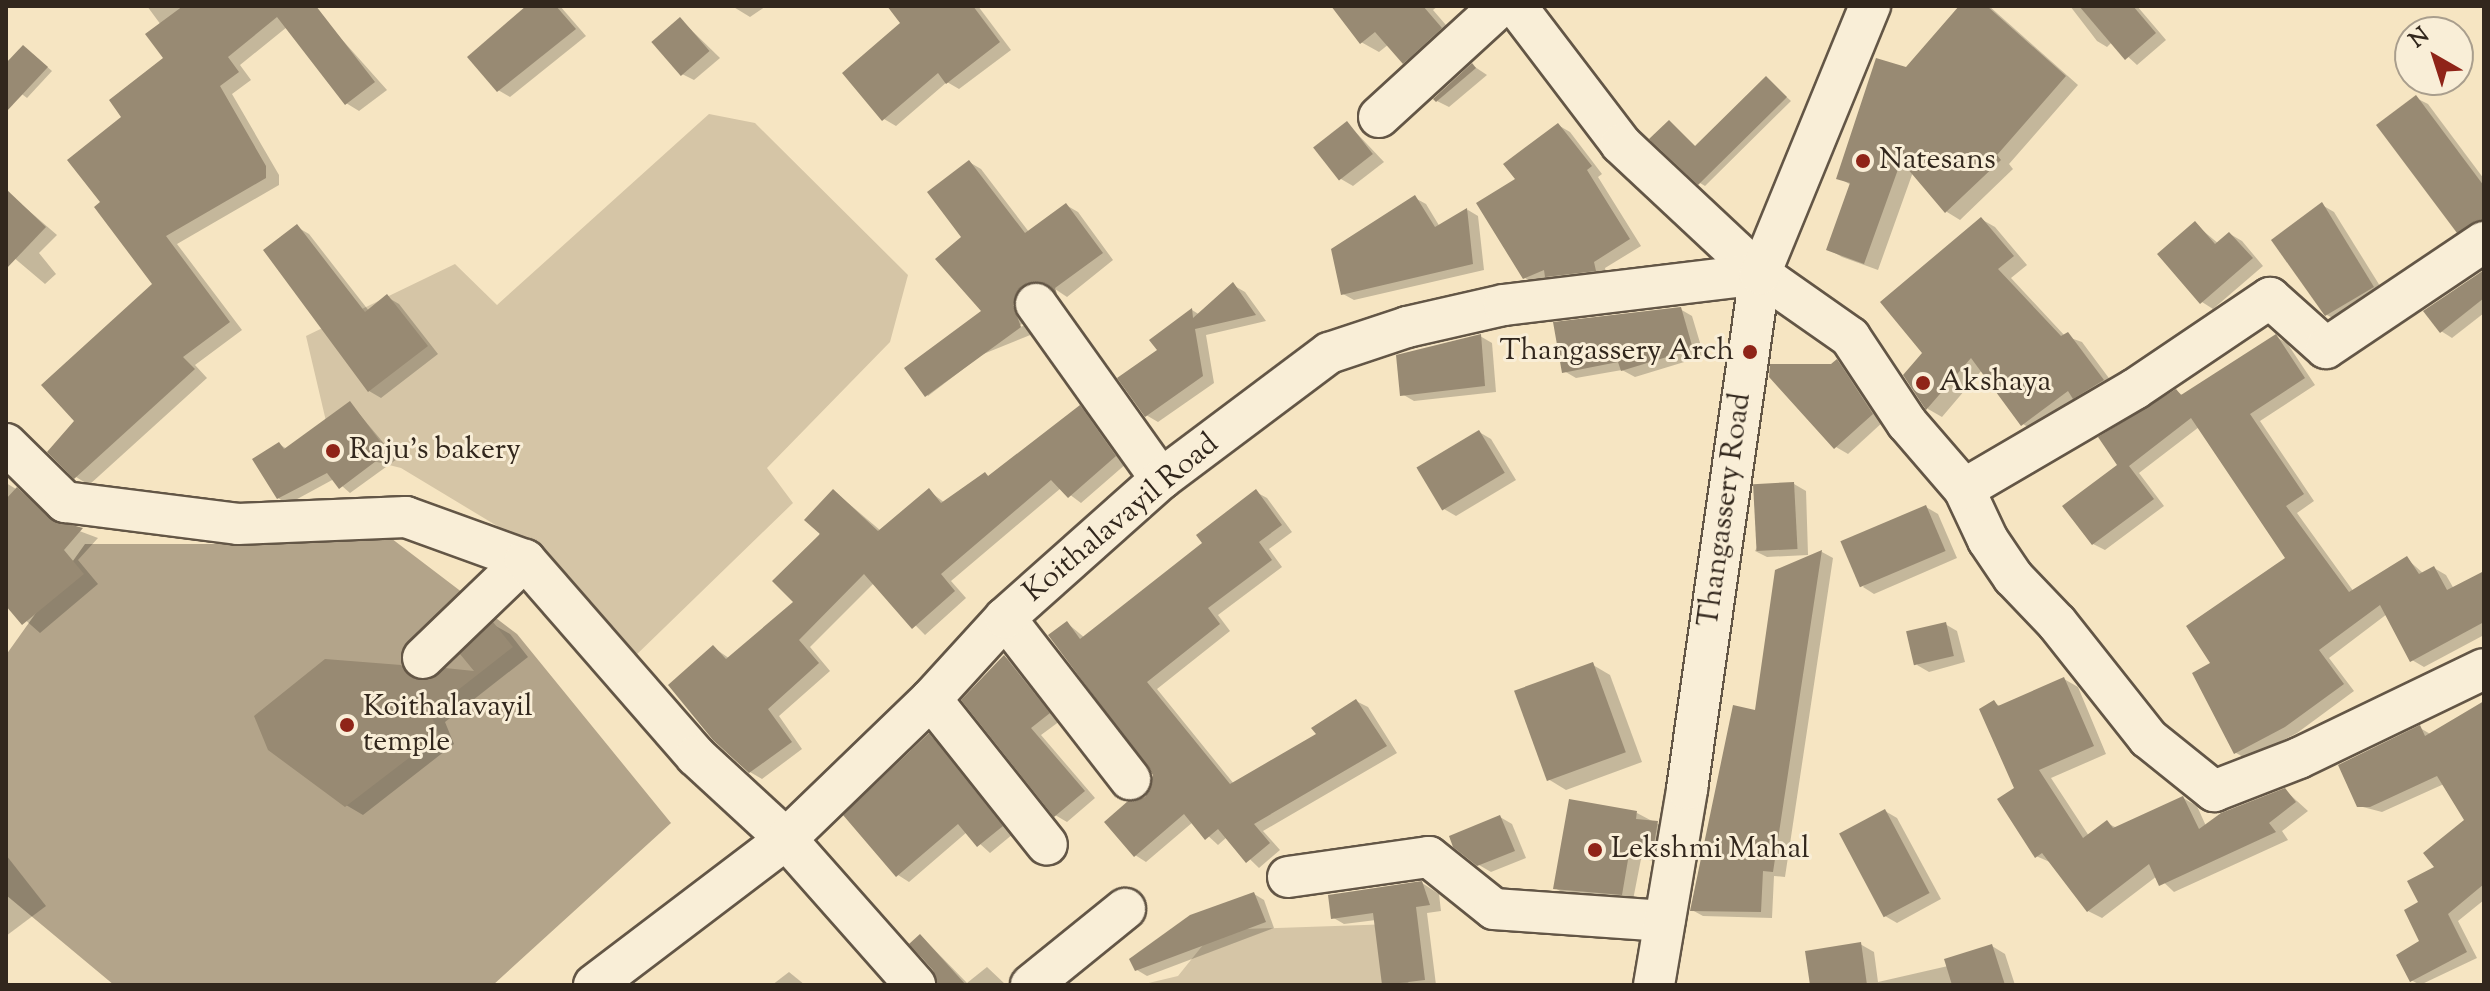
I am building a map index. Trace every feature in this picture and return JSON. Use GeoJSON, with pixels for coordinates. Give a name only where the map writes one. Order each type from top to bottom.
{"type":"FeatureCollection","features":[{"type":"Feature","properties":{"kind":"street"},"geometry":{"type":"LineString","coordinates":[[1379,117],[1500,6]]}},
{"type":"Feature","properties":{"kind":"street"},"geometry":{"type":"LineString","coordinates":[[1516,6],[1621,144],[1760,274],[1850,337],[1907,423],[1964,489],[1988,540],[2013,577],[2057,623],[2148,738],[2214,791],[2299,758],[2484,669]]}},
{"type":"Feature","properties":{"kind":"street","name":"Thangassery Road"},"geometry":{"type":"LineString","coordinates":[[1654,985],[1760,274],[1870,6]]}},
{"type":"Feature","properties":{"kind":"street"},"geometry":{"type":"LineString","coordinates":[[1964,489],[2135,389],[2270,298],[2326,348],[2484,242]]}},
{"type":"Feature","properties":{"kind":"street","name":"Koithalavayil Road"},"geometry":{"type":"LineString","coordinates":[[598,984],[786,839],[931,699],[1005,618],[1161,479],[1329,353],[1407,327],[1504,305],[1760,274]]}},
{"type":"Feature","properties":{"kind":"street"},"geometry":{"type":"LineString","coordinates":[[1036,304],[1161,479]]}},
{"type":"Feature","properties":{"kind":"street"},"geometry":{"type":"LineString","coordinates":[[7,447],[65,502],[238,524],[406,517],[525,560],[696,756],[786,839],[915,985]]}},
{"type":"Feature","properties":{"kind":"street"},"geometry":{"type":"LineString","coordinates":[[423,658],[525,560]]}},
{"type":"Feature","properties":{"kind":"street"},"geometry":{"type":"LineString","coordinates":[[1005,618],[1130,779]]}},
{"type":"Feature","properties":{"kind":"street"},"geometry":{"type":"LineString","coordinates":[[931,699],[1047,845]]}},
{"type":"Feature","properties":{"kind":"street"},"geometry":{"type":"LineString","coordinates":[[1288,877],[1429,857],[1494,909],[1665,921]]}},
{"type":"Feature","properties":{"kind":"street"},"geometry":{"type":"LineString","coordinates":[[1031,985],[1125,909]]}},
{"type":"Feature","properties":{"kind":"shaded area"},"geometry":{"type":"Polygon","coordinates":[[[709,114],[755,123],[908,275],[890,342],[767,468],[793,503],[631,660],[527,544],[401,468],[333,451],[306,336],[455,264],[497,305],[709,114]]]}},
{"type":"Feature","properties":{"kind":"shaded area"},"geometry":{"type":"Polygon","coordinates":[[[379,529],[517,634],[671,823],[493,985],[114,985],[6,895],[6,655],[85,544],[284,544],[379,529]]]}},
{"type":"Feature","properties":{"kind":"shaded area"},"geometry":{"type":"Polygon","coordinates":[[[1393,924],[1409,985],[1140,985],[1178,976],[1215,930],[1393,924]]]}},
{"type":"Feature","properties":{"kind":"building"},"geometry":{"type":"Polygon","coordinates":[[[183,6],[316,6],[375,82],[345,105],[277,17],[228,57],[239,72],[220,86],[266,166],[266,178],[166,236],[230,322],[183,357],[195,369],[74,479],[47,452],[74,421],[41,385],[152,284],[94,207],[100,202],[67,160],[121,117],[109,100],[163,58],[145,34],[183,6]]]}},
{"type":"Feature","properties":{"kind":"building"},"geometry":{"type":"Polygon","coordinates":[[[526,6],[556,6],[576,29],[497,92],[467,57],[526,6]]]}},
{"type":"Feature","properties":{"kind":"building"},"geometry":{"type":"Polygon","coordinates":[[[887,6],[973,6],[1000,42],[946,84],[938,73],[882,121],[842,73],[900,23],[887,6]]]}},
{"type":"Feature","properties":{"kind":"building"},"geometry":{"type":"Polygon","coordinates":[[[1331,6],[1423,6],[1442,28],[1403,64],[1375,32],[1360,44],[1331,6]]]}},
{"type":"Feature","properties":{"kind":"building"},"geometry":{"type":"Polygon","coordinates":[[[1959,6],[1987,6],[2066,76],[1997,155],[2001,160],[1945,213],[1901,161],[1864,264],[1826,250],[1850,183],[1836,179],[1876,58],[1906,67],[1959,6]]]}},
{"type":"Feature","properties":{"kind":"building"},"geometry":{"type":"Polygon","coordinates":[[[2079,6],[2133,6],[2156,33],[2125,60],[2079,6]]]}},
{"type":"Feature","properties":{"kind":"building"},"geometry":{"type":"Polygon","coordinates":[[[680,17],[710,51],[681,76],[651,42],[680,17]]]}},
{"type":"Feature","properties":{"kind":"building"},"geometry":{"type":"Polygon","coordinates":[[[23,45],[48,67],[6,112],[6,63],[23,45]]]}},
{"type":"Feature","properties":{"kind":"building"},"geometry":{"type":"Polygon","coordinates":[[[1472,63],[1476,68],[1436,102],[1433,99],[1472,63]]]}},
{"type":"Feature","properties":{"kind":"building"},"geometry":{"type":"Polygon","coordinates":[[[1766,76],[1787,97],[1698,185],[1649,139],[1669,120],[1695,146],[1766,76]]]}},
{"type":"Feature","properties":{"kind":"building"},"geometry":{"type":"Polygon","coordinates":[[[2417,96],[2484,186],[2484,219],[2457,233],[2376,125],[2417,96]]]}},
{"type":"Feature","properties":{"kind":"building"},"geometry":{"type":"Polygon","coordinates":[[[1347,121],[1373,154],[1339,181],[1313,147],[1347,121]]]}},
{"type":"Feature","properties":{"kind":"building"},"geometry":{"type":"Polygon","coordinates":[[[1558,123],[1592,166],[1587,170],[1630,239],[1594,262],[1596,271],[1545,277],[1544,270],[1523,279],[1476,203],[1515,179],[1503,164],[1558,123]]]}},
{"type":"Feature","properties":{"kind":"building"},"geometry":{"type":"Polygon","coordinates":[[[969,160],[1025,233],[1066,203],[1103,253],[1055,288],[1057,294],[1045,283],[1022,286],[1013,305],[1021,327],[925,397],[904,368],[981,311],[935,259],[961,237],[927,192],[969,160]]]}},
{"type":"Feature","properties":{"kind":"building"},"geometry":{"type":"Polygon","coordinates":[[[6,189],[46,227],[6,269],[6,189]]]}},
{"type":"Feature","properties":{"kind":"building"},"geometry":{"type":"Polygon","coordinates":[[[1415,195],[1435,227],[1467,208],[1473,264],[1341,295],[1331,249],[1415,195]]]}},
{"type":"Feature","properties":{"kind":"building"},"geometry":{"type":"Polygon","coordinates":[[[2322,202],[2374,287],[2325,316],[2271,240],[2322,202]]]}},
{"type":"Feature","properties":{"kind":"building"},"geometry":{"type":"Polygon","coordinates":[[[1981,217],[2014,256],[1998,269],[2061,336],[2068,332],[2104,380],[2073,399],[2068,391],[2021,426],[1971,358],[1926,410],[1903,375],[1922,353],[1880,302],[1981,217]]]}},
{"type":"Feature","properties":{"kind":"building"},"geometry":{"type":"Polygon","coordinates":[[[2195,221],[2215,244],[2229,232],[2253,258],[2200,304],[2157,254],[2195,221]]]}},
{"type":"Feature","properties":{"kind":"building"},"geometry":{"type":"Polygon","coordinates":[[[297,224],[365,312],[387,294],[428,346],[368,392],[263,250],[297,224]]]}},
{"type":"Feature","properties":{"kind":"building"},"geometry":{"type":"Polygon","coordinates":[[[2484,270],[2484,298],[2440,333],[2423,311],[2484,270]]]}},
{"type":"Feature","properties":{"kind":"building"},"geometry":{"type":"Polygon","coordinates":[[[1233,282],[1256,315],[1195,329],[1203,376],[1145,417],[1117,378],[1157,350],[1149,340],[1192,308],[1193,318],[1233,282]]]}},
{"type":"Feature","properties":{"kind":"building"},"geometry":{"type":"Polygon","coordinates":[[[1681,307],[1693,349],[1621,371],[1618,362],[1562,373],[1553,322],[1681,307]]]}},
{"type":"Feature","properties":{"kind":"building"},"geometry":{"type":"Polygon","coordinates":[[[1481,334],[1485,386],[1400,396],[1396,355],[1481,334]]]}},
{"type":"Feature","properties":{"kind":"building"},"geometry":{"type":"Polygon","coordinates":[[[2276,334],[2305,378],[2250,414],[2304,494],[2286,506],[2349,592],[2407,556],[2419,574],[2434,566],[2447,590],[2484,571],[2484,622],[2410,662],[2380,605],[2319,650],[2344,684],[2285,727],[2234,754],[2192,673],[2210,663],[2186,626],[2285,558],[2191,418],[2129,466],[2154,499],[2092,545],[2062,506],[2117,465],[2098,437],[2176,389],[2181,395],[2276,334]]]}},
{"type":"Feature","properties":{"kind":"building"},"geometry":{"type":"Polygon","coordinates":[[[1837,359],[1873,414],[1834,449],[1769,377],[1770,364],[1831,364],[1837,359]]]}},
{"type":"Feature","properties":{"kind":"building"},"geometry":{"type":"Polygon","coordinates":[[[350,401],[388,452],[339,489],[327,473],[277,499],[252,459],[279,442],[284,449],[350,401]]]}},
{"type":"Feature","properties":{"kind":"building"},"geometry":{"type":"Polygon","coordinates":[[[1080,405],[1116,456],[1068,498],[1051,480],[941,574],[955,591],[912,629],[864,574],[799,640],[819,663],[768,709],[792,742],[749,773],[713,740],[668,685],[713,645],[726,659],[793,602],[772,581],[820,534],[804,520],[833,489],[878,531],[929,488],[941,503],[985,472],[988,476],[1080,405]]]}},
{"type":"Feature","properties":{"kind":"building"},"geometry":{"type":"Polygon","coordinates":[[[1479,430],[1505,473],[1442,510],[1416,468],[1479,430]]]}},
{"type":"Feature","properties":{"kind":"building"},"geometry":{"type":"Polygon","coordinates":[[[1794,482],[1798,549],[1757,551],[1753,484],[1794,482]]]}},
{"type":"Feature","properties":{"kind":"building"},"geometry":{"type":"Polygon","coordinates":[[[17,487],[50,519],[83,528],[64,550],[84,574],[22,625],[6,606],[6,499],[17,487]]]}},
{"type":"Feature","properties":{"kind":"building"},"geometry":{"type":"Polygon","coordinates":[[[1256,489],[1282,525],[1259,542],[1272,560],[1208,608],[1220,624],[1147,682],[1230,784],[1316,734],[1311,728],[1356,699],[1387,746],[1254,824],[1270,843],[1246,863],[1218,829],[1205,840],[1184,814],[1134,857],[1104,822],[1128,801],[1145,797],[1153,775],[1048,635],[1067,621],[1080,639],[1202,543],[1196,535],[1256,489]]]}},
{"type":"Feature","properties":{"kind":"building"},"geometry":{"type":"Polygon","coordinates":[[[1926,505],[1946,551],[1860,587],[1840,541],[1926,505]]]}},
{"type":"Feature","properties":{"kind":"building"},"geometry":{"type":"Polygon","coordinates":[[[1822,550],[1773,872],[1763,871],[1761,912],[1690,911],[1733,705],[1755,710],[1775,570],[1822,550]]]}},
{"type":"Feature","properties":{"kind":"building","name":"Koithalavayil temple"},"geometry":{"type":"Polygon","coordinates":[[[493,622],[513,647],[430,712],[439,735],[345,807],[268,750],[254,716],[325,659],[401,665],[417,680],[429,680],[445,668],[474,671],[460,654],[493,622]]]}},
{"type":"Feature","properties":{"kind":"building"},"geometry":{"type":"Polygon","coordinates":[[[1946,622],[1954,656],[1914,665],[1906,631],[1946,622]]]}},
{"type":"Feature","properties":{"kind":"building"},"geometry":{"type":"Polygon","coordinates":[[[1004,655],[1050,713],[1031,728],[1085,791],[1054,817],[961,700],[1004,655]]]}},
{"type":"Feature","properties":{"kind":"building"},"geometry":{"type":"Polygon","coordinates":[[[1593,662],[1626,752],[1547,781],[1514,691],[1593,662]]]}},
{"type":"Feature","properties":{"kind":"building"},"geometry":{"type":"Polygon","coordinates":[[[2064,677],[2094,746],[2039,770],[2083,838],[2107,820],[2113,828],[2183,796],[2199,829],[2221,813],[2285,788],[2296,802],[2269,823],[2276,832],[2159,886],[2149,864],[2087,912],[2042,853],[2035,858],[1997,799],[2014,788],[1979,709],[1994,700],[1998,706],[2064,677]]]}},
{"type":"Feature","properties":{"kind":"building"},"geometry":{"type":"Polygon","coordinates":[[[2484,701],[2484,884],[2448,914],[2467,952],[2410,982],[2396,955],[2419,941],[2404,910],[2418,902],[2407,881],[2434,867],[2423,853],[2464,820],[2437,776],[2370,807],[2357,807],[2338,765],[2420,725],[2425,736],[2484,701]]]}},
{"type":"Feature","properties":{"kind":"building"},"geometry":{"type":"Polygon","coordinates":[[[929,733],[1003,826],[977,847],[958,824],[896,877],[843,815],[929,733]]]}},
{"type":"Feature","properties":{"kind":"building","name":"Lekshmi Mahal"},"geometry":{"type":"Polygon","coordinates":[[[1569,799],[1637,811],[1636,819],[1658,821],[1652,856],[1629,854],[1622,895],[1553,889],[1569,799]]]}},
{"type":"Feature","properties":{"kind":"building"},"geometry":{"type":"Polygon","coordinates":[[[1885,809],[1930,893],[1884,917],[1839,833],[1885,809]]]}},
{"type":"Feature","properties":{"kind":"building"},"geometry":{"type":"Polygon","coordinates":[[[1500,815],[1515,851],[1477,866],[1453,847],[1449,836],[1500,815]]]}},
{"type":"Feature","properties":{"kind":"building"},"geometry":{"type":"Polygon","coordinates":[[[1422,881],[1430,905],[1416,907],[1425,980],[1382,985],[1373,913],[1331,919],[1328,895],[1422,881]]]}},
{"type":"Feature","properties":{"kind":"building"},"geometry":{"type":"Polygon","coordinates":[[[1254,892],[1266,922],[1135,971],[1129,959],[1190,915],[1254,892]]]}},
{"type":"Feature","properties":{"kind":"building"},"geometry":{"type":"Polygon","coordinates":[[[920,934],[966,985],[937,985],[933,970],[909,944],[920,934]]]}},
{"type":"Feature","properties":{"kind":"building"},"geometry":{"type":"Polygon","coordinates":[[[1861,942],[1867,985],[1810,985],[1805,951],[1861,942]]]}},
{"type":"Feature","properties":{"kind":"building"},"geometry":{"type":"Polygon","coordinates":[[[1992,944],[2005,985],[1952,985],[1944,959],[1992,944]]]}},
{"type":"Feature","properties":{"kind":"place","name":"Natesans"},"geometry":{"type":"Point","coordinates":[1863,161]}},
{"type":"Feature","properties":{"kind":"place","name":"Thangassery Arch"},"geometry":{"type":"Point","coordinates":[1750,352]}},
{"type":"Feature","properties":{"kind":"place","name":"Akshaya"},"geometry":{"type":"Point","coordinates":[1923,383]}},
{"type":"Feature","properties":{"kind":"place","name":"Raju's bakery"},"geometry":{"type":"Point","coordinates":[333,451]}},
{"type":"Feature","properties":{"kind":"place","name":"Koithalavayil temple"},"geometry":{"type":"Point","coordinates":[347,725]}},
{"type":"Feature","properties":{"kind":"place","name":"Lekshmi Mahal"},"geometry":{"type":"Point","coordinates":[1595,850]}}]}
